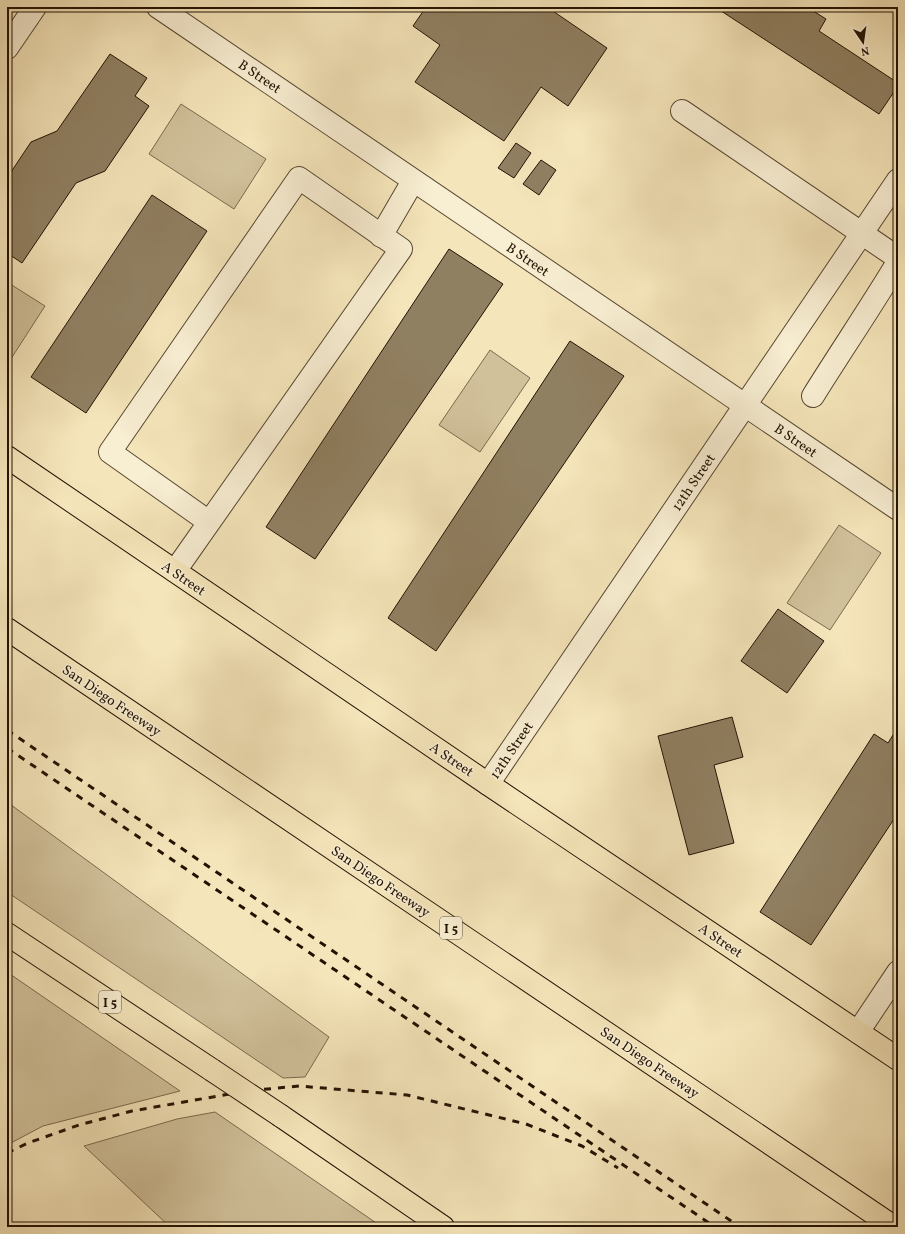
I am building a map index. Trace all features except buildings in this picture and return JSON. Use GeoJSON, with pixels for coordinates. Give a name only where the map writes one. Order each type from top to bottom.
{"type":"FeatureCollection","features":[{"type":"Feature","properties":{"kind":"main road","name":"A Street"},"geometry":{"type":"LineString","coordinates":[[7,457],[174,572],[898,1059]]}},
{"type":"Feature","properties":{"kind":"main road","name":"San Diego Freeway"},"geometry":{"type":"LineString","coordinates":[[7,629],[894,1227]]}},
{"type":"Feature","properties":{"kind":"main road","name":"I 5"},"geometry":{"type":"LineString","coordinates":[[7,934],[281,1116],[443,1227]]}},
{"type":"Feature","properties":{"kind":"street"},"geometry":{"type":"LineString","coordinates":[[11,34],[35,7]]}},
{"type":"Feature","properties":{"kind":"street","name":"B Street"},"geometry":{"type":"LineString","coordinates":[[158,7],[898,509]]}},
{"type":"Feature","properties":{"kind":"street"},"geometry":{"type":"LineString","coordinates":[[682,111],[898,258]]}},
{"type":"Feature","properties":{"kind":"street"},"geometry":{"type":"LineString","coordinates":[[174,572],[401,249],[380,236],[300,178],[110,452],[209,522]]}},
{"type":"Feature","properties":{"kind":"street","name":"12th Street"},"geometry":{"type":"LineString","coordinates":[[488,784],[898,180]]}},
{"type":"Feature","properties":{"kind":"street"},"geometry":{"type":"LineString","coordinates":[[380,236],[413,181]]}},
{"type":"Feature","properties":{"kind":"street"},"geometry":{"type":"LineString","coordinates":[[813,396],[873,304],[898,262]]}},
{"type":"Feature","properties":{"kind":"street"},"geometry":{"type":"LineString","coordinates":[[858,1032],[898,972]]}},
{"type":"Feature","properties":{"kind":"shaded area"},"geometry":{"type":"Polygon","coordinates":[[[181,104],[266,159],[234,209],[149,154],[181,104]]]}},
{"type":"Feature","properties":{"kind":"shaded area"},"geometry":{"type":"Polygon","coordinates":[[[7,282],[45,306],[7,365],[7,282]]]}},
{"type":"Feature","properties":{"kind":"shaded area"},"geometry":{"type":"Polygon","coordinates":[[[490,350],[530,378],[480,452],[439,425],[490,350]]]}},
{"type":"Feature","properties":{"kind":"shaded area"},"geometry":{"type":"Polygon","coordinates":[[[839,525],[881,553],[830,630],[787,603],[839,525]]]}},
{"type":"Feature","properties":{"kind":"shaded area"},"geometry":{"type":"Polygon","coordinates":[[[7,802],[329,1037],[305,1077],[283,1078],[7,892],[7,802]]]}},
{"type":"Feature","properties":{"kind":"shaded area"},"geometry":{"type":"Polygon","coordinates":[[[7,972],[180,1091],[43,1126],[7,1145],[7,972]]]}},
{"type":"Feature","properties":{"kind":"shaded area"},"geometry":{"type":"Polygon","coordinates":[[[215,1112],[382,1227],[170,1227],[84,1146],[177,1119],[215,1112]]]}},
{"type":"Feature","properties":{"kind":"railway"},"geometry":{"type":"LineString","coordinates":[[7,730],[740,1227]]}},
{"type":"Feature","properties":{"kind":"railway"},"geometry":{"type":"LineString","coordinates":[[7,748],[715,1227]]}},
{"type":"Feature","properties":{"kind":"railway"},"geometry":{"type":"LineString","coordinates":[[7,1153],[28,1143],[79,1125],[132,1111],[247,1091],[299,1086],[407,1095],[526,1124],[582,1146],[618,1168]]}}]}
